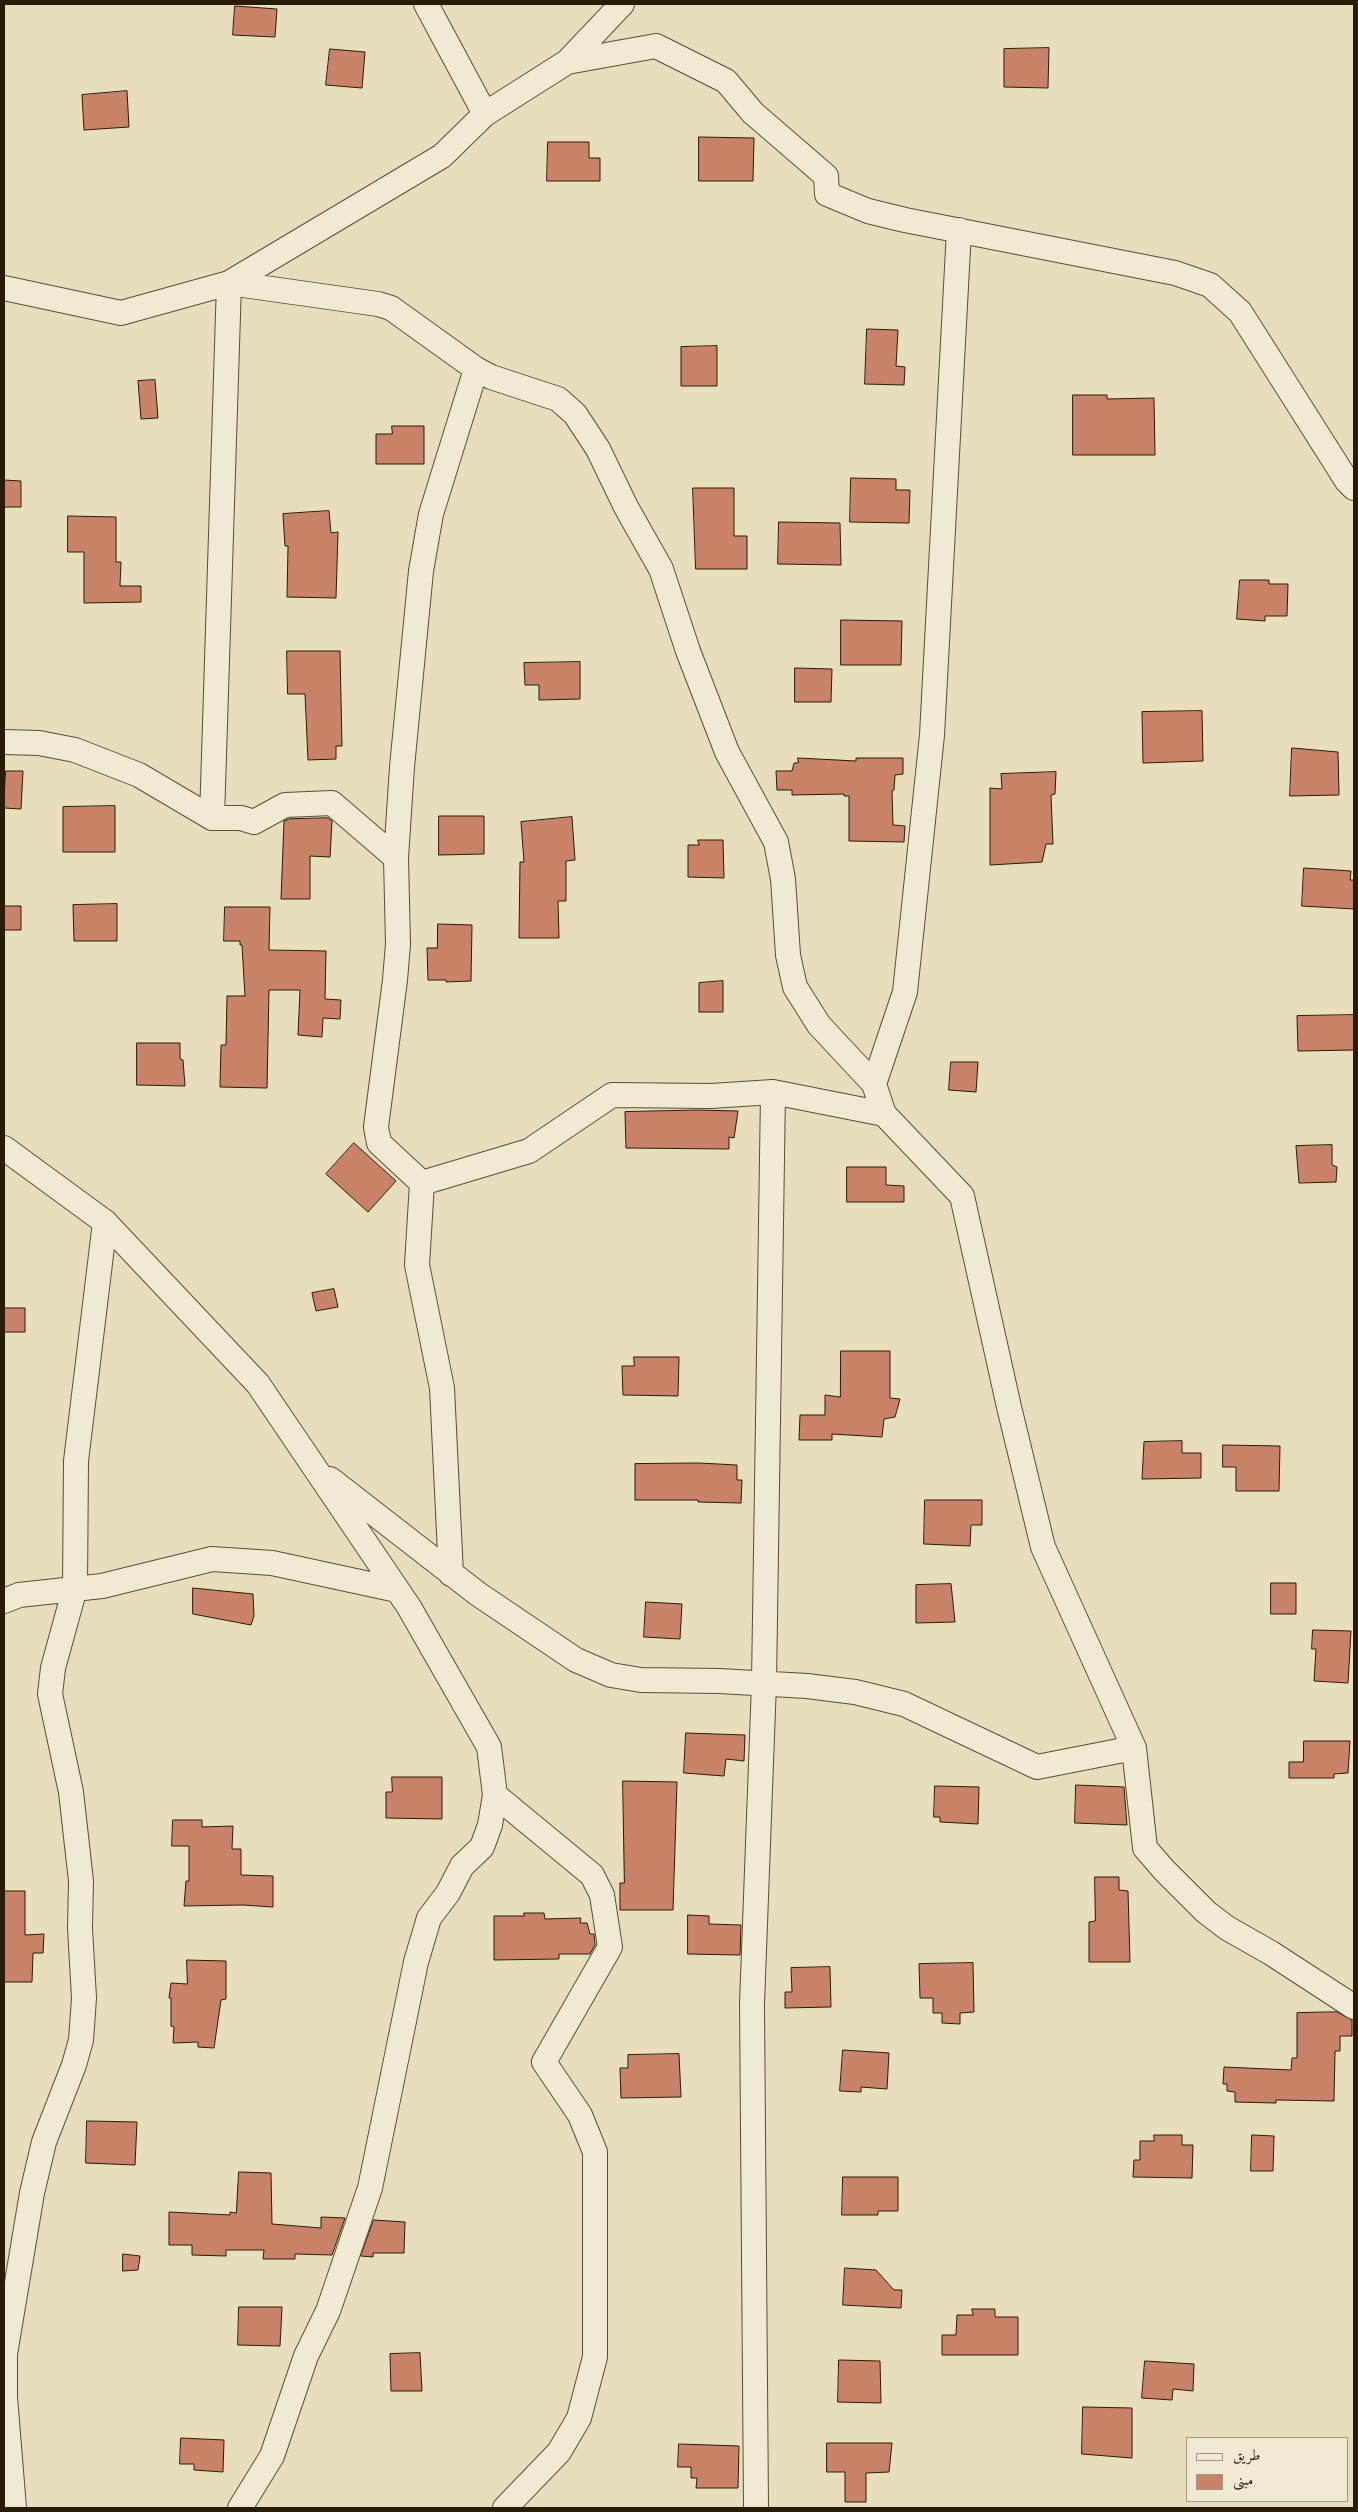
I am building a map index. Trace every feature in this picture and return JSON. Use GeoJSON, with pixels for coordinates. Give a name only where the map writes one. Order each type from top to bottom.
{"type":"FeatureCollection","features":[{"type":"Feature","properties":{"kind":"street"},"geometry":{"type":"LineString","coordinates":[[426,4],[485,114]]}},
{"type":"Feature","properties":{"kind":"street"},"geometry":{"type":"LineString","coordinates":[[4,288],[121,313],[229,283],[442,156],[485,114],[567,62],[622,4]]}},
{"type":"Feature","properties":{"kind":"street"},"geometry":{"type":"LineString","coordinates":[[567,62],[656,46],[726,81],[752,113],[826,176],[826,194],[868,211],[1176,273],[1210,285],[1240,312],[1347,480],[1354,488]]}},
{"type":"Feature","properties":{"kind":"street"},"geometry":{"type":"LineString","coordinates":[[874,1084],[905,992],[932,744],[959,230]]}},
{"type":"Feature","properties":{"kind":"street"},"geometry":{"type":"LineString","coordinates":[[229,283],[385,306],[412,322],[476,369],[491,377],[558,399],[575,414],[598,449],[626,507],[661,569],[688,652],[727,752],[776,842],[784,879],[788,955],[795,987],[819,1025],[874,1084],[884,1114],[962,1196],[1009,1407],[1043,1547],[1134,1748],[1145,1848],[1206,1912],[1227,1928],[1271,1953],[1354,2007]]}},
{"type":"Feature","properties":{"kind":"street"},"geometry":{"type":"LineString","coordinates":[[212,818],[229,283]]}},
{"type":"Feature","properties":{"kind":"street"},"geometry":{"type":"LineString","coordinates":[[422,1182],[378,1143],[376,1127],[398,944],[396,858],[402,767],[421,571],[431,514],[476,369]]}},
{"type":"Feature","properties":{"kind":"street"},"geometry":{"type":"LineString","coordinates":[[4,742],[38,743],[75,750],[139,775],[212,818],[240,818],[254,822],[285,805],[332,803],[396,858]]}},
{"type":"Feature","properties":{"kind":"street"},"geometry":{"type":"LineString","coordinates":[[422,1182],[529,1151],[612,1095],[712,1096],[773,1092],[884,1114]]}},
{"type":"Feature","properties":{"kind":"street"},"geometry":{"type":"LineString","coordinates":[[756,2508],[752,2004],[764,1683],[773,1092]]}},
{"type":"Feature","properties":{"kind":"street"},"geometry":{"type":"LineString","coordinates":[[4,1148],[105,1222],[258,1384],[397,1590],[489,1747],[496,1795],[490,1825],[482,1847],[462,1866],[448,1893],[429,1918],[416,1962],[370,2188],[328,2311],[306,2356],[272,2456],[240,2508]]}},
{"type":"Feature","properties":{"kind":"street"},"geometry":{"type":"LineString","coordinates":[[422,1182],[417,1265],[442,1388],[451,1574]]}},
{"type":"Feature","properties":{"kind":"street"},"geometry":{"type":"LineString","coordinates":[[14,2508],[5,2397],[6,2345],[32,2193],[44,2142],[74,2065],[81,2040],[84,1998],[80,1928],[81,1881],[71,1792],[50,1694],[53,1668],[74,1588],[76,1461],[105,1222]]}},
{"type":"Feature","properties":{"kind":"street"},"geometry":{"type":"LineString","coordinates":[[314,1466],[451,1574],[576,1660],[611,1674],[658,1681],[764,1683],[855,1692],[904,1704],[1037,1767],[1134,1748]]}},
{"type":"Feature","properties":{"kind":"street"},"geometry":{"type":"LineString","coordinates":[[4,1601],[18,1595],[102,1586],[212,1559],[272,1563],[397,1590]]}},
{"type":"Feature","properties":{"kind":"street"},"geometry":{"type":"LineString","coordinates":[[496,1795],[592,1875],[602,1895],[610,1947],[544,2062],[580,2115],[595,2152],[597,2259],[595,2357],[578,2418],[559,2452],[505,2508]]}},
{"type":"Feature","properties":{"kind":"building"},"geometry":{"type":"Polygon","coordinates":[[[235,6],[277,9],[275,37],[233,35],[235,6]]]}},
{"type":"Feature","properties":{"kind":"building"},"geometry":{"type":"Polygon","coordinates":[[[1049,48],[1048,88],[1004,87],[1004,49],[1049,48]]]}},
{"type":"Feature","properties":{"kind":"building"},"geometry":{"type":"Polygon","coordinates":[[[330,49],[365,52],[362,88],[326,85],[330,49]]]}},
{"type":"Feature","properties":{"kind":"building"},"geometry":{"type":"Polygon","coordinates":[[[127,91],[129,127],[84,130],[82,95],[127,91]]]}},
{"type":"Feature","properties":{"kind":"building"},"geometry":{"type":"Polygon","coordinates":[[[699,137],[754,138],[753,181],[699,181],[699,137]]]}},
{"type":"Feature","properties":{"kind":"building"},"geometry":{"type":"Polygon","coordinates":[[[548,142],[589,142],[589,158],[600,158],[600,181],[547,181],[548,142]]]}},
{"type":"Feature","properties":{"kind":"building"},"geometry":{"type":"Polygon","coordinates":[[[867,329],[898,330],[896,366],[905,367],[904,385],[865,384],[867,329]]]}},
{"type":"Feature","properties":{"kind":"building"},"geometry":{"type":"Polygon","coordinates":[[[717,346],[717,386],[681,386],[681,347],[717,346]]]}},
{"type":"Feature","properties":{"kind":"building"},"geometry":{"type":"Polygon","coordinates":[[[155,380],[158,418],[141,419],[138,381],[155,380]]]}},
{"type":"Feature","properties":{"kind":"building"},"geometry":{"type":"Polygon","coordinates":[[[1073,395],[1107,395],[1107,399],[1154,398],[1155,455],[1073,455],[1073,395]]]}},
{"type":"Feature","properties":{"kind":"building"},"geometry":{"type":"Polygon","coordinates":[[[392,426],[424,426],[424,464],[376,464],[376,434],[392,434],[392,426]]]}},
{"type":"Feature","properties":{"kind":"building"},"geometry":{"type":"Polygon","coordinates":[[[851,478],[896,479],[896,490],[910,490],[909,523],[850,522],[851,478]]]}},
{"type":"Feature","properties":{"kind":"building"},"geometry":{"type":"Polygon","coordinates":[[[4,480],[21,481],[21,507],[4,507],[4,480]]]}},
{"type":"Feature","properties":{"kind":"building"},"geometry":{"type":"Polygon","coordinates":[[[693,488],[734,488],[734,536],[747,536],[747,569],[696,569],[693,488]]]}},
{"type":"Feature","properties":{"kind":"building"},"geometry":{"type":"Polygon","coordinates":[[[329,511],[331,533],[338,532],[336,598],[287,597],[288,546],[285,546],[283,514],[329,511]]]}},
{"type":"Feature","properties":{"kind":"building"},"geometry":{"type":"Polygon","coordinates":[[[68,516],[116,517],[116,562],[121,562],[120,586],[141,586],[141,602],[84,603],[84,552],[68,552],[68,516]]]}},
{"type":"Feature","properties":{"kind":"building"},"geometry":{"type":"Polygon","coordinates":[[[779,522],[840,523],[841,565],[778,564],[779,522]]]}},
{"type":"Feature","properties":{"kind":"building"},"geometry":{"type":"Polygon","coordinates":[[[1240,580],[1269,580],[1269,584],[1288,584],[1287,616],[1265,616],[1265,621],[1237,619],[1240,580]]]}},
{"type":"Feature","properties":{"kind":"building"},"geometry":{"type":"Polygon","coordinates":[[[841,620],[902,621],[901,665],[841,665],[841,620]]]}},
{"type":"Feature","properties":{"kind":"building"},"geometry":{"type":"Polygon","coordinates":[[[287,651],[340,651],[342,746],[336,746],[336,759],[308,760],[305,694],[288,694],[287,651]]]}},
{"type":"Feature","properties":{"kind":"building"},"geometry":{"type":"Polygon","coordinates":[[[580,662],[580,699],[539,700],[539,685],[525,685],[524,663],[580,662]]]}},
{"type":"Feature","properties":{"kind":"building"},"geometry":{"type":"Polygon","coordinates":[[[795,668],[832,669],[831,702],[795,702],[795,668]]]}},
{"type":"Feature","properties":{"kind":"building"},"geometry":{"type":"Polygon","coordinates":[[[1202,711],[1203,761],[1143,763],[1142,712],[1202,711]]]}},
{"type":"Feature","properties":{"kind":"building"},"geometry":{"type":"Polygon","coordinates":[[[1292,748],[1338,752],[1339,795],[1290,796],[1292,748]]]}},
{"type":"Feature","properties":{"kind":"building"},"geometry":{"type":"Polygon","coordinates":[[[798,758],[856,761],[856,758],[903,758],[903,774],[895,775],[894,790],[892,791],[893,825],[905,826],[904,842],[849,841],[849,796],[844,796],[844,794],[792,795],[792,790],[777,790],[776,771],[792,771],[794,763],[798,763],[798,758]]]}},
{"type":"Feature","properties":{"kind":"building"},"geometry":{"type":"Polygon","coordinates":[[[6,771],[23,771],[21,809],[4,808],[6,771]]]}},
{"type":"Feature","properties":{"kind":"building"},"geometry":{"type":"Polygon","coordinates":[[[1056,772],[1055,794],[1051,795],[1053,844],[1046,844],[1042,862],[990,865],[990,788],[1002,789],[1001,774],[1056,772]]]}},
{"type":"Feature","properties":{"kind":"building"},"geometry":{"type":"Polygon","coordinates":[[[115,806],[115,852],[63,852],[63,807],[115,806]]]}},
{"type":"Feature","properties":{"kind":"building"},"geometry":{"type":"Polygon","coordinates":[[[439,816],[484,816],[484,854],[439,855],[439,816]]]}},
{"type":"Feature","properties":{"kind":"building"},"geometry":{"type":"Polygon","coordinates":[[[572,817],[575,860],[566,861],[566,901],[558,901],[559,938],[519,938],[520,862],[524,862],[521,822],[572,817]]]}},
{"type":"Feature","properties":{"kind":"building"},"geometry":{"type":"Polygon","coordinates":[[[328,818],[332,821],[330,857],[310,856],[310,899],[281,899],[284,821],[289,819],[328,818]]]}},
{"type":"Feature","properties":{"kind":"building"},"geometry":{"type":"Polygon","coordinates":[[[698,840],[723,840],[724,878],[688,877],[688,845],[699,845],[698,840]]]}},
{"type":"Feature","properties":{"kind":"building"},"geometry":{"type":"Polygon","coordinates":[[[1304,868],[1351,871],[1350,880],[1354,880],[1354,909],[1302,906],[1304,868]]]}},
{"type":"Feature","properties":{"kind":"building"},"geometry":{"type":"Polygon","coordinates":[[[117,904],[117,941],[74,941],[73,905],[117,904]]]}},
{"type":"Feature","properties":{"kind":"building"},"geometry":{"type":"Polygon","coordinates":[[[4,906],[21,906],[21,930],[4,930],[4,906]]]}},
{"type":"Feature","properties":{"kind":"building"},"geometry":{"type":"Polygon","coordinates":[[[225,907],[270,907],[269,950],[326,951],[325,999],[341,1000],[340,1019],[323,1018],[322,1037],[298,1035],[300,990],[269,990],[267,1088],[220,1087],[221,1045],[226,1045],[227,996],[245,996],[242,945],[240,945],[240,941],[224,941],[225,907]]]}},
{"type":"Feature","properties":{"kind":"building"},"geometry":{"type":"Polygon","coordinates":[[[438,924],[472,925],[471,981],[446,982],[446,980],[428,980],[427,948],[437,948],[438,924]]]}},
{"type":"Feature","properties":{"kind":"building"},"geometry":{"type":"Polygon","coordinates":[[[723,981],[723,1012],[699,1012],[699,983],[723,981]]]}},
{"type":"Feature","properties":{"kind":"building"},"geometry":{"type":"Polygon","coordinates":[[[1354,1015],[1354,1050],[1298,1051],[1297,1016],[1354,1015]]]}},
{"type":"Feature","properties":{"kind":"building"},"geometry":{"type":"Polygon","coordinates":[[[137,1043],[180,1043],[180,1059],[183,1060],[185,1086],[137,1085],[137,1043]]]}},
{"type":"Feature","properties":{"kind":"building"},"geometry":{"type":"Polygon","coordinates":[[[951,1062],[978,1062],[976,1092],[949,1090],[951,1062]]]}},
{"type":"Feature","properties":{"kind":"building"},"geometry":{"type":"Polygon","coordinates":[[[738,1111],[734,1138],[729,1137],[729,1149],[626,1148],[625,1112],[738,1111]]]}},
{"type":"Feature","properties":{"kind":"building"},"geometry":{"type":"Polygon","coordinates":[[[354,1143],[396,1181],[368,1212],[326,1174],[354,1143]]]}},
{"type":"Feature","properties":{"kind":"building"},"geometry":{"type":"Polygon","coordinates":[[[1332,1145],[1332,1165],[1337,1167],[1336,1182],[1299,1183],[1296,1146],[1332,1145]]]}},
{"type":"Feature","properties":{"kind":"building"},"geometry":{"type":"Polygon","coordinates":[[[847,1167],[886,1167],[886,1185],[904,1186],[904,1202],[847,1202],[847,1167]]]}},
{"type":"Feature","properties":{"kind":"building"},"geometry":{"type":"Polygon","coordinates":[[[334,1289],[338,1307],[316,1311],[312,1293],[334,1289]]]}},
{"type":"Feature","properties":{"kind":"building"},"geometry":{"type":"Polygon","coordinates":[[[4,1308],[25,1308],[25,1332],[4,1332],[4,1308]]]}},
{"type":"Feature","properties":{"kind":"building"},"geometry":{"type":"Polygon","coordinates":[[[841,1351],[890,1351],[890,1398],[900,1399],[895,1417],[884,1419],[882,1437],[832,1434],[832,1440],[799,1440],[800,1415],[825,1415],[825,1395],[840,1397],[841,1351]]]}},
{"type":"Feature","properties":{"kind":"building"},"geometry":{"type":"Polygon","coordinates":[[[634,1357],[679,1357],[678,1396],[623,1395],[622,1366],[634,1366],[634,1357]]]}},
{"type":"Feature","properties":{"kind":"building"},"geometry":{"type":"Polygon","coordinates":[[[1182,1441],[1182,1453],[1201,1453],[1201,1478],[1142,1479],[1144,1442],[1182,1441]]]}},
{"type":"Feature","properties":{"kind":"building"},"geometry":{"type":"Polygon","coordinates":[[[1223,1445],[1280,1446],[1279,1491],[1236,1491],[1236,1467],[1223,1467],[1223,1445]]]}},
{"type":"Feature","properties":{"kind":"building"},"geometry":{"type":"Polygon","coordinates":[[[699,1463],[737,1465],[737,1480],[742,1480],[741,1503],[698,1502],[698,1500],[635,1500],[635,1464],[699,1463]]]}},
{"type":"Feature","properties":{"kind":"building"},"geometry":{"type":"Polygon","coordinates":[[[925,1500],[982,1500],[982,1525],[971,1525],[970,1546],[924,1544],[925,1500]]]}},
{"type":"Feature","properties":{"kind":"building"},"geometry":{"type":"Polygon","coordinates":[[[1271,1583],[1296,1583],[1296,1614],[1271,1614],[1271,1583]]]}},
{"type":"Feature","properties":{"kind":"building"},"geometry":{"type":"Polygon","coordinates":[[[951,1584],[955,1622],[916,1623],[916,1585],[951,1584]]]}},
{"type":"Feature","properties":{"kind":"building"},"geometry":{"type":"Polygon","coordinates":[[[193,1588],[253,1594],[254,1616],[251,1625],[193,1614],[193,1588]]]}},
{"type":"Feature","properties":{"kind":"building"},"geometry":{"type":"Polygon","coordinates":[[[646,1602],[682,1604],[680,1639],[644,1637],[646,1602]]]}},
{"type":"Feature","properties":{"kind":"building"},"geometry":{"type":"Polygon","coordinates":[[[1313,1630],[1351,1631],[1348,1683],[1314,1681],[1316,1649],[1312,1649],[1313,1630]]]}},
{"type":"Feature","properties":{"kind":"building"},"geometry":{"type":"Polygon","coordinates":[[[686,1733],[745,1735],[744,1761],[726,1759],[724,1776],[684,1773],[686,1733]]]}},
{"type":"Feature","properties":{"kind":"building"},"geometry":{"type":"Polygon","coordinates":[[[1304,1741],[1350,1741],[1348,1773],[1334,1774],[1334,1778],[1289,1778],[1289,1762],[1303,1762],[1304,1741]]]}},
{"type":"Feature","properties":{"kind":"building"},"geometry":{"type":"Polygon","coordinates":[[[392,1777],[442,1777],[442,1819],[386,1818],[386,1792],[392,1792],[392,1777]]]}},
{"type":"Feature","properties":{"kind":"building"},"geometry":{"type":"Polygon","coordinates":[[[623,1781],[677,1782],[673,1910],[620,1910],[620,1883],[624,1883],[623,1781]]]}},
{"type":"Feature","properties":{"kind":"building"},"geometry":{"type":"Polygon","coordinates":[[[1076,1785],[1124,1787],[1127,1825],[1075,1823],[1076,1785]]]}},
{"type":"Feature","properties":{"kind":"building"},"geometry":{"type":"Polygon","coordinates":[[[935,1786],[979,1787],[978,1824],[940,1822],[940,1817],[934,1817],[935,1786]]]}},
{"type":"Feature","properties":{"kind":"building"},"geometry":{"type":"Polygon","coordinates":[[[173,1820],[202,1820],[202,1827],[233,1826],[232,1849],[241,1849],[241,1875],[273,1876],[273,1907],[243,1905],[184,1906],[186,1881],[189,1881],[189,1846],[172,1846],[173,1820]]]}},
{"type":"Feature","properties":{"kind":"building"},"geometry":{"type":"Polygon","coordinates":[[[1095,1877],[1119,1877],[1119,1890],[1128,1891],[1130,1962],[1089,1962],[1089,1922],[1095,1921],[1095,1877]]]}},
{"type":"Feature","properties":{"kind":"building"},"geometry":{"type":"Polygon","coordinates":[[[4,1891],[25,1891],[25,1935],[44,1934],[43,1953],[33,1953],[32,1982],[4,1982],[4,1891]]]}},
{"type":"Feature","properties":{"kind":"building"},"geometry":{"type":"Polygon","coordinates":[[[524,1913],[544,1913],[545,1919],[581,1918],[580,1923],[587,1923],[590,1934],[594,1934],[595,1945],[590,1954],[559,1954],[559,1959],[494,1960],[494,1916],[524,1916],[524,1913]]]}},
{"type":"Feature","properties":{"kind":"building"},"geometry":{"type":"Polygon","coordinates":[[[688,1915],[709,1916],[709,1924],[741,1925],[740,1955],[688,1954],[688,1915]]]}},
{"type":"Feature","properties":{"kind":"building"},"geometry":{"type":"Polygon","coordinates":[[[187,1960],[226,1961],[226,1999],[221,2000],[214,2048],[198,2047],[198,2042],[173,2043],[174,2027],[171,2026],[171,1998],[169,1998],[171,1983],[187,1984],[187,1960]]]}},
{"type":"Feature","properties":{"kind":"building"},"geometry":{"type":"Polygon","coordinates":[[[973,1963],[974,2012],[960,2013],[960,2024],[942,2023],[942,2013],[933,2013],[933,1998],[920,1998],[919,1964],[973,1963]]]}},
{"type":"Feature","properties":{"kind":"building"},"geometry":{"type":"Polygon","coordinates":[[[830,1967],[831,2007],[785,2008],[785,1992],[792,1992],[791,1968],[830,1967]]]}},
{"type":"Feature","properties":{"kind":"building"},"geometry":{"type":"Polygon","coordinates":[[[1337,2012],[1352,2020],[1352,2036],[1340,2036],[1340,2051],[1335,2051],[1334,2101],[1276,2100],[1276,2103],[1235,2102],[1235,2092],[1227,2091],[1227,2084],[1223,2084],[1224,2067],[1291,2070],[1292,2058],[1297,2058],[1297,2013],[1337,2012]]]}},
{"type":"Feature","properties":{"kind":"building"},"geometry":{"type":"Polygon","coordinates":[[[843,2050],[889,2053],[887,2089],[861,2087],[861,2092],[840,2091],[843,2050]]]}},
{"type":"Feature","properties":{"kind":"building"},"geometry":{"type":"Polygon","coordinates":[[[679,2054],[681,2097],[621,2098],[620,2068],[628,2068],[628,2055],[679,2054]]]}},
{"type":"Feature","properties":{"kind":"building"},"geometry":{"type":"Polygon","coordinates":[[[87,2121],[137,2122],[135,2165],[86,2163],[87,2121]]]}},
{"type":"Feature","properties":{"kind":"building"},"geometry":{"type":"Polygon","coordinates":[[[1154,2135],[1182,2135],[1182,2145],[1193,2145],[1192,2178],[1133,2177],[1134,2160],[1140,2160],[1140,2141],[1154,2141],[1154,2135]]]}},
{"type":"Feature","properties":{"kind":"building"},"geometry":{"type":"Polygon","coordinates":[[[1252,2135],[1274,2136],[1273,2171],[1251,2171],[1252,2135]]]}},
{"type":"Feature","properties":{"kind":"building"},"geometry":{"type":"Polygon","coordinates":[[[239,2172],[271,2173],[272,2224],[321,2228],[321,2217],[345,2218],[332,2255],[295,2254],[295,2259],[263,2259],[264,2250],[226,2250],[226,2256],[192,2255],[192,2245],[169,2245],[169,2212],[230,2215],[230,2212],[236,2213],[239,2172]]]}},
{"type":"Feature","properties":{"kind":"building"},"geometry":{"type":"Polygon","coordinates":[[[843,2177],[898,2177],[898,2211],[878,2211],[878,2215],[842,2215],[843,2177]]]}},
{"type":"Feature","properties":{"kind":"building"},"geometry":{"type":"Polygon","coordinates":[[[374,2220],[405,2222],[404,2253],[373,2253],[373,2257],[361,2256],[374,2220]]]}},
{"type":"Feature","properties":{"kind":"building"},"geometry":{"type":"Polygon","coordinates":[[[123,2254],[140,2256],[138,2270],[123,2271],[123,2254]]]}},
{"type":"Feature","properties":{"kind":"building"},"geometry":{"type":"Polygon","coordinates":[[[845,2268],[876,2270],[894,2290],[902,2290],[901,2308],[843,2305],[845,2268]]]}},
{"type":"Feature","properties":{"kind":"building"},"geometry":{"type":"Polygon","coordinates":[[[239,2307],[282,2307],[280,2346],[238,2345],[239,2307]]]}},
{"type":"Feature","properties":{"kind":"building"},"geometry":{"type":"Polygon","coordinates":[[[972,2309],[995,2309],[995,2317],[1018,2317],[1018,2355],[942,2355],[942,2335],[956,2335],[957,2315],[973,2315],[972,2309]]]}},
{"type":"Feature","properties":{"kind":"building"},"geometry":{"type":"Polygon","coordinates":[[[420,2353],[422,2391],[391,2391],[390,2354],[420,2353]]]}},
{"type":"Feature","properties":{"kind":"building"},"geometry":{"type":"Polygon","coordinates":[[[839,2360],[880,2361],[881,2403],[838,2402],[839,2360]]]}},
{"type":"Feature","properties":{"kind":"building"},"geometry":{"type":"Polygon","coordinates":[[[1145,2361],[1194,2364],[1193,2391],[1173,2389],[1172,2400],[1142,2398],[1145,2361]]]}},
{"type":"Feature","properties":{"kind":"building"},"geometry":{"type":"Polygon","coordinates":[[[1083,2407],[1132,2408],[1132,2458],[1082,2454],[1083,2407]]]}},
{"type":"Feature","properties":{"kind":"building"},"geometry":{"type":"Polygon","coordinates":[[[181,2438],[224,2440],[223,2472],[194,2470],[194,2464],[180,2464],[181,2438]]]}},
{"type":"Feature","properties":{"kind":"building"},"geometry":{"type":"Polygon","coordinates":[[[827,2443],[892,2443],[889,2472],[866,2473],[866,2502],[845,2502],[845,2472],[827,2472],[827,2443]]]}},
{"type":"Feature","properties":{"kind":"building"},"geometry":{"type":"Polygon","coordinates":[[[679,2444],[739,2446],[738,2488],[696,2488],[697,2478],[691,2478],[691,2467],[678,2467],[679,2444]]]}}]}
